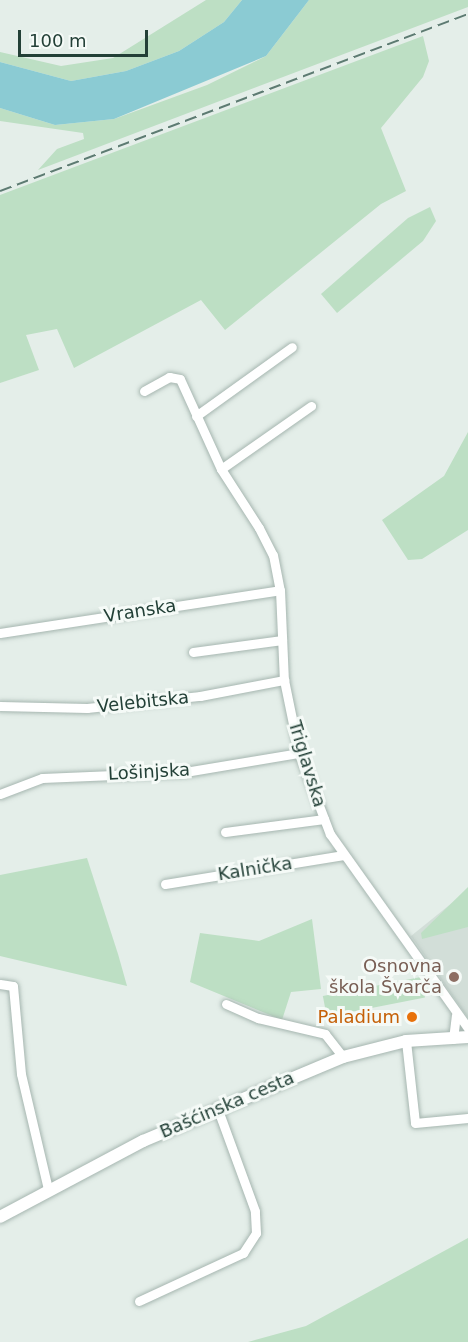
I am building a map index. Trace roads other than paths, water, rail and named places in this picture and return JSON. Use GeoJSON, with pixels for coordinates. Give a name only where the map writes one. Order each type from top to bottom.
{"type":"FeatureCollection","features":[{"type":"Feature","properties":{"kind":"street"},"geometry":{"type":"LineString","coordinates":[[196,416],[292,347]]}},
{"type":"Feature","properties":{"kind":"street","name":"Triglavska"},"geometry":{"type":"LineString","coordinates":[[144,391],[169,377],[180,379],[221,470],[273,555],[280,590],[284,680],[300,753],[324,819],[344,855],[456,1015],[468,1028]]}},
{"type":"Feature","properties":{"kind":"street"},"geometry":{"type":"LineString","coordinates":[[221,470],[311,406]]}},
{"type":"Feature","properties":{"kind":"street","name":"Vranska"},"geometry":{"type":"LineString","coordinates":[[0,633],[280,590]]}},
{"type":"Feature","properties":{"kind":"street"},"geometry":{"type":"LineString","coordinates":[[192,652],[282,640]]}},
{"type":"Feature","properties":{"kind":"street","name":"Velebitska"},"geometry":{"type":"LineString","coordinates":[[0,706],[87,708],[200,696],[284,680]]}},
{"type":"Feature","properties":{"kind":"street","name":"Lošinjska"},"geometry":{"type":"LineString","coordinates":[[0,794],[42,778],[185,772],[300,753]]}},
{"type":"Feature","properties":{"kind":"street"},"geometry":{"type":"LineString","coordinates":[[225,832],[324,819]]}},
{"type":"Feature","properties":{"kind":"street","name":"Kalnička"},"geometry":{"type":"LineString","coordinates":[[165,884],[344,855]]}},
{"type":"Feature","properties":{"kind":"street"},"geometry":{"type":"LineString","coordinates":[[0,984],[13,986],[21,1074],[48,1189]]}},
{"type":"Feature","properties":{"kind":"street"},"geometry":{"type":"LineString","coordinates":[[225,1004],[258,1018],[325,1034],[344,1057]]}},
{"type":"Feature","properties":{"kind":"street"},"geometry":{"type":"LineString","coordinates":[[453,1039],[456,1015]]}},
{"type":"Feature","properties":{"kind":"street","name":"Bašćinska cesta"},"geometry":{"type":"LineString","coordinates":[[0,1217],[48,1189],[217,1107],[344,1057],[406,1041],[468,1037]]}},
{"type":"Feature","properties":{"kind":"street"},"geometry":{"type":"LineString","coordinates":[[406,1041],[415,1123],[468,1118]]}},
{"type":"Feature","properties":{"kind":"street"},"geometry":{"type":"LineString","coordinates":[[139,1301],[243,1253],[256,1233],[255,1211],[217,1107]]}},
{"type":"Feature","properties":{"kind":"water"},"geometry":{"type":"Polygon","coordinates":[[[242,0],[309,0],[266,56],[114,119],[55,125],[0,108],[0,62],[71,81],[126,71],[179,51],[224,22],[242,0]]]}},
{"type":"Feature","properties":{"kind":"railway"},"geometry":{"type":"LineString","coordinates":[[0,191],[468,14]]}},
{"type":"Feature","properties":{"kind":"place","name":"Osnovna škola Švarča"},"geometry":{"type":"Point","coordinates":[454,977]}},
{"type":"Feature","properties":{"kind":"place","name":"Paladium"},"geometry":{"type":"Point","coordinates":[412,1017]}}]}
